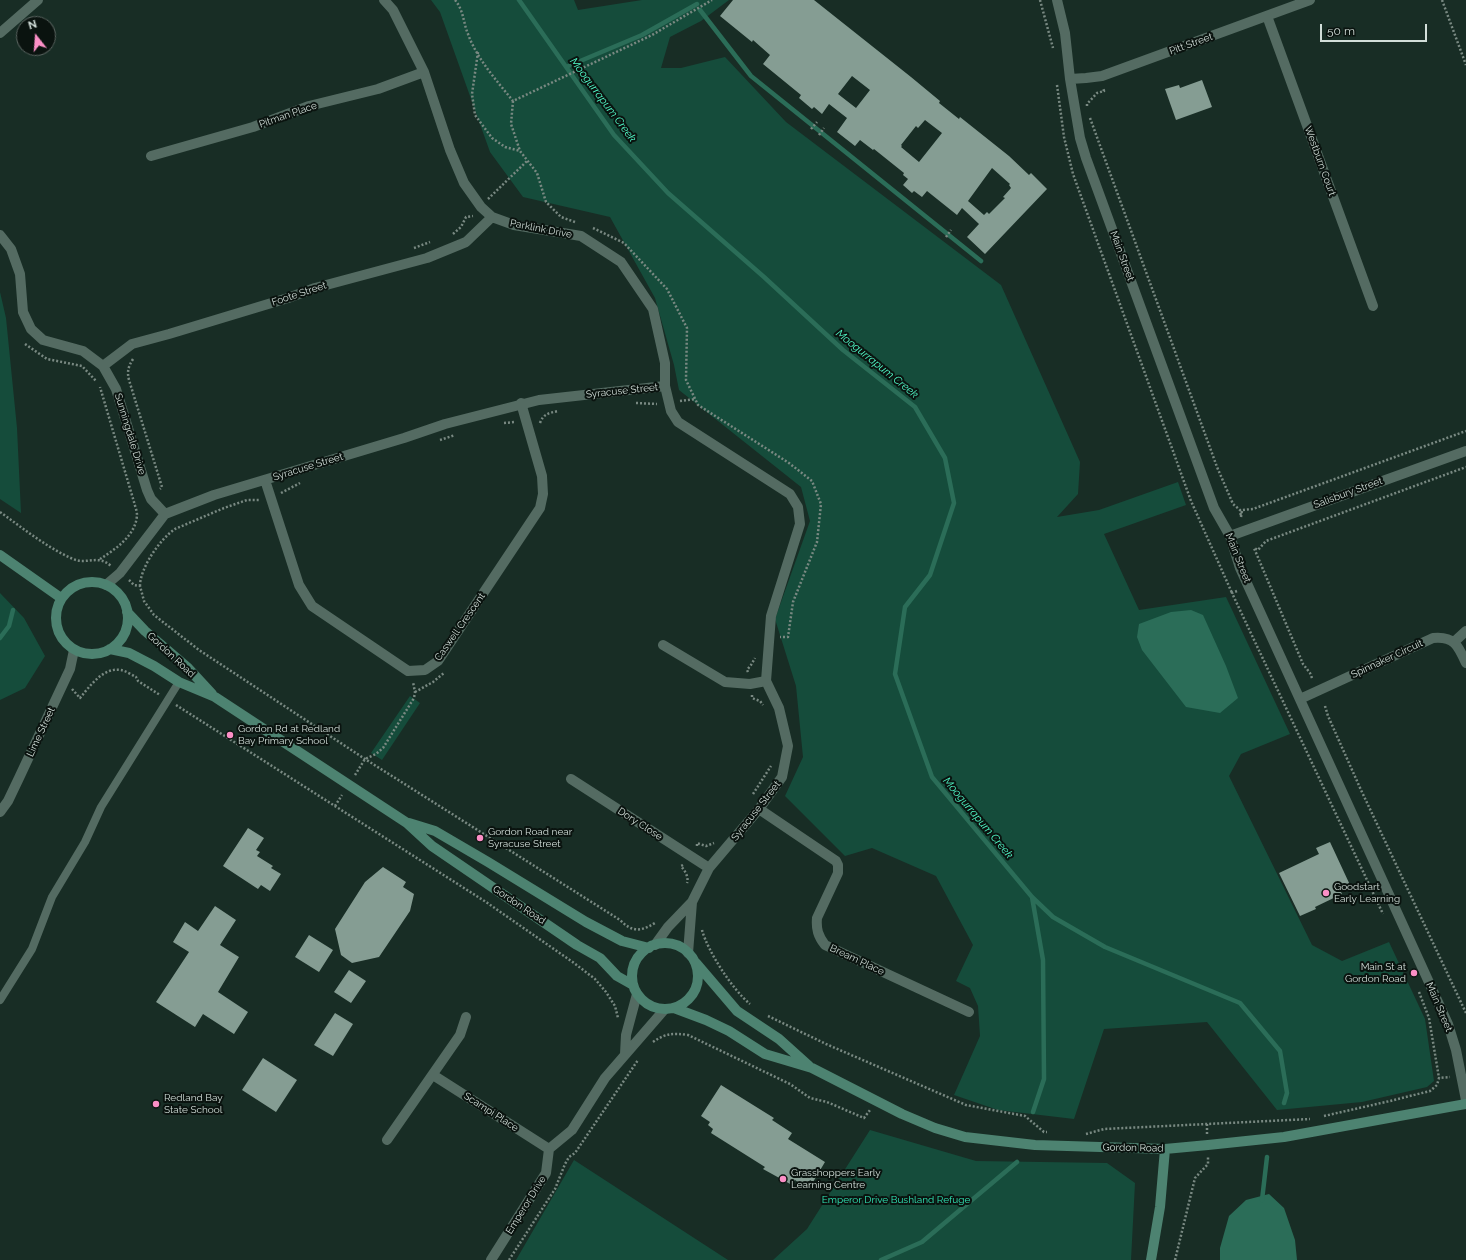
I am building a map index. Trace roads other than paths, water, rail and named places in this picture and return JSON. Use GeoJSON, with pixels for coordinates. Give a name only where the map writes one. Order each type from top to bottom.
{"type":"FeatureCollection","features":[{"type":"Feature","properties":{"kind":"street"},"geometry":{"type":"LineString","coordinates":[[0,33],[38,0]]}},
{"type":"Feature","properties":{"kind":"street","name":"Parklink Drive"},"geometry":{"type":"LineString","coordinates":[[384,0],[393,10],[424,72],[450,150],[464,183],[481,207],[492,217],[514,225],[581,236],[621,262],[653,309],[665,363],[665,386]]}},
{"type":"Feature","properties":{"kind":"street","name":"Main Street"},"geometry":{"type":"LineString","coordinates":[[1057,0],[1065,33],[1070,79],[1080,138],[1086,158],[1214,508],[1230,536],[1240,568],[1448,1024],[1462,1076],[1466,1100]]}},
{"type":"Feature","properties":{"kind":"street","name":"Pitt Street"},"geometry":{"type":"LineString","coordinates":[[1070,79],[1102,76],[1310,0]]}},
{"type":"Feature","properties":{"kind":"street","name":"Westburn Court"},"geometry":{"type":"LineString","coordinates":[[1268,16],[1372,306]]}},
{"type":"Feature","properties":{"kind":"street","name":"Pitman Place"},"geometry":{"type":"LineString","coordinates":[[151,156],[253,127],[309,106],[378,89],[424,72]]}},
{"type":"Feature","properties":{"kind":"street","name":"Foote Street"},"geometry":{"type":"LineString","coordinates":[[103,366],[132,344],[288,298],[315,288],[427,258],[466,242],[492,217]]}},
{"type":"Feature","properties":{"kind":"street","name":"Sunningdale Drive"},"geometry":{"type":"LineString","coordinates":[[0,235],[11,249],[20,274],[24,312],[31,329],[43,340],[83,351],[103,366],[116,389],[151,500],[165,514]]}},
{"type":"Feature","properties":{"kind":"street","name":"Syracuse Street"},"geometry":{"type":"LineString","coordinates":[[165,514],[214,496],[265,480],[445,424],[521,403],[665,386],[671,411],[678,422],[790,494],[798,507],[800,524],[771,616],[766,681],[779,708],[788,746],[782,777],[759,808],[709,868],[692,902]]}},
{"type":"Feature","properties":{"kind":"street","name":"Caswell Crescent"},"geometry":{"type":"LineString","coordinates":[[265,480],[299,585],[312,606],[408,671],[425,670],[438,661],[540,508],[543,494],[542,476],[521,403]]}},
{"type":"Feature","properties":{"kind":"street","name":"Salisbury Street"},"geometry":{"type":"LineString","coordinates":[[1230,536],[1466,451]]}},
{"type":"Feature","properties":{"kind":"street"},"geometry":{"type":"LineString","coordinates":[[74,650],[62,640],[56,627],[56,612],[61,598],[70,589],[81,584],[94,582],[106,585],[120,573],[165,514]]}},
{"type":"Feature","properties":{"kind":"street"},"geometry":{"type":"LineString","coordinates":[[0,555],[61,598]]}},
{"type":"Feature","properties":{"kind":"street","name":"Gordon Road"},"geometry":{"type":"LineString","coordinates":[[106,585],[120,596],[128,612],[145,631],[187,667],[214,697]]}},
{"type":"Feature","properties":{"kind":"street","name":"Gordon Road"},"geometry":{"type":"LineString","coordinates":[[74,650],[83,654],[92,655],[110,649],[119,643],[125,634],[128,623],[128,612]]}},
{"type":"Feature","properties":{"kind":"street"},"geometry":{"type":"LineString","coordinates":[[1466,631],[1454,642],[1466,662]]}},
{"type":"Feature","properties":{"kind":"street","name":"Spinnaker Circuit"},"geometry":{"type":"LineString","coordinates":[[1300,699],[1433,638],[1444,637],[1454,642]]}},
{"type":"Feature","properties":{"kind":"street"},"geometry":{"type":"LineString","coordinates":[[663,645],[725,682],[750,684],[766,681]]}},
{"type":"Feature","properties":{"kind":"street","name":"Gordon Road"},"geometry":{"type":"LineString","coordinates":[[110,649],[129,653],[154,666],[179,682],[214,697],[407,823],[432,846],[577,945],[600,958],[617,976],[633,984]]}},
{"type":"Feature","properties":{"kind":"street","name":"Lime Street"},"geometry":{"type":"LineString","coordinates":[[0,812],[10,795],[65,680],[70,669],[74,650]]}},
{"type":"Feature","properties":{"kind":"street","name":"Dory Close"},"geometry":{"type":"LineString","coordinates":[[571,779],[709,868]]}},
{"type":"Feature","properties":{"kind":"street","name":"Bream Place"},"geometry":{"type":"LineString","coordinates":[[759,808],[836,861],[838,865],[838,873],[817,918],[816,926],[818,933],[825,945],[969,1012]]}},
{"type":"Feature","properties":{"kind":"street","name":"Gordon Road"},"geometry":{"type":"LineString","coordinates":[[407,823],[435,831],[586,922],[622,941],[652,946]]}},
{"type":"Feature","properties":{"kind":"street"},"geometry":{"type":"LineString","coordinates":[[652,946],[673,944],[681,948],[690,956],[697,968],[698,973],[696,988],[691,997],[684,1004],[664,1010],[653,1008],[644,1002],[637,994],[633,984],[632,974],[635,963],[640,954],[652,946],[672,922],[692,902]]}},
{"type":"Feature","properties":{"kind":"street"},"geometry":{"type":"LineString","coordinates":[[690,956],[692,902]]}},
{"type":"Feature","properties":{"kind":"street","name":"Gordon Road"},"geometry":{"type":"LineString","coordinates":[[690,956],[737,1011],[779,1039],[812,1068]]}},
{"type":"Feature","properties":{"kind":"street"},"geometry":{"type":"LineString","coordinates":[[625,1054],[626,1035],[637,994]]}},
{"type":"Feature","properties":{"kind":"street","name":"Gordon Road"},"geometry":{"type":"LineString","coordinates":[[674,1008],[712,1022],[765,1054],[812,1068],[935,1128],[965,1137],[1035,1146],[1166,1149],[1208,1145],[1304,1134],[1466,1104]]}},
{"type":"Feature","properties":{"kind":"street"},"geometry":{"type":"LineString","coordinates":[[549,1149],[572,1130],[605,1078],[664,1010]]}},
{"type":"Feature","properties":{"kind":"street"},"geometry":{"type":"LineString","coordinates":[[387,1140],[460,1036],[466,1017]]}},
{"type":"Feature","properties":{"kind":"street","name":"Scampi Place"},"geometry":{"type":"LineString","coordinates":[[433,1075],[549,1149]]}},
{"type":"Feature","properties":{"kind":"street","name":"Emperor Drive"},"geometry":{"type":"LineString","coordinates":[[491,1260],[546,1173],[549,1149]]}},
{"type":"Feature","properties":{"kind":"street"},"geometry":{"type":"LineString","coordinates":[[1151,1260],[1160,1208],[1166,1149]]}},
{"type":"Feature","properties":{"kind":"lane"},"geometry":{"type":"LineString","coordinates":[[0,1000],[32,949],[52,897],[85,842],[101,807],[179,682]]}},
{"type":"Feature","properties":{"kind":"waterway","name":"Moogurrapum Creek"},"geometry":{"type":"LineString","coordinates":[[519,0],[614,135],[668,193],[764,277],[843,350],[915,407],[945,458],[954,503],[930,575],[905,607],[895,674],[932,777],[1032,897],[1053,917],[1105,947],[1240,1003],[1280,1051],[1287,1093],[1284,1103]]}},
{"type":"Feature","properties":{"kind":"waterway"},"geometry":{"type":"LineString","coordinates":[[566,67],[642,35],[697,4]]}},
{"type":"Feature","properties":{"kind":"waterway"},"geometry":{"type":"LineString","coordinates":[[700,10],[751,76],[981,261]]}},
{"type":"Feature","properties":{"kind":"waterway"},"geometry":{"type":"LineString","coordinates":[[0,638],[9,626],[13,610]]}},
{"type":"Feature","properties":{"kind":"waterway","name":"Moogurrapum Creek"},"geometry":{"type":"LineString","coordinates":[[1032,897],[1043,960],[1044,1079],[1033,1112]]}},
{"type":"Feature","properties":{"kind":"waterway","name":"Moogurrapum Creek"},"geometry":{"type":"LineString","coordinates":[[1262,1200],[1267,1157]]}},
{"type":"Feature","properties":{"kind":"waterway"},"geometry":{"type":"LineString","coordinates":[[881,1260],[922,1242],[1017,1162]]}},
{"type":"Feature","properties":{"kind":"place","name":"Gordon Rd at Redland Bay Primary School"},"geometry":{"type":"Point","coordinates":[230,735]}},
{"type":"Feature","properties":{"kind":"place","name":"Gordon Road near Syracuse Street"},"geometry":{"type":"Point","coordinates":[480,838]}},
{"type":"Feature","properties":{"kind":"place","name":"Goodstart Early Learning"},"geometry":{"type":"Point","coordinates":[1326,893]}},
{"type":"Feature","properties":{"kind":"place","name":"Main St at Gordon Road"},"geometry":{"type":"Point","coordinates":[1414,973]}},
{"type":"Feature","properties":{"kind":"place","name":"Redland Bay State School"},"geometry":{"type":"Point","coordinates":[156,1104]}},
{"type":"Feature","properties":{"kind":"place","name":"Grasshoppers Early Learning Centre"},"geometry":{"type":"Point","coordinates":[783,1179]}},
{"type":"Feature","properties":{"kind":"park label","name":"Emperor Drive Bushland Refuge"},"geometry":{"type":"Point","coordinates":[896,1200]}}]}
